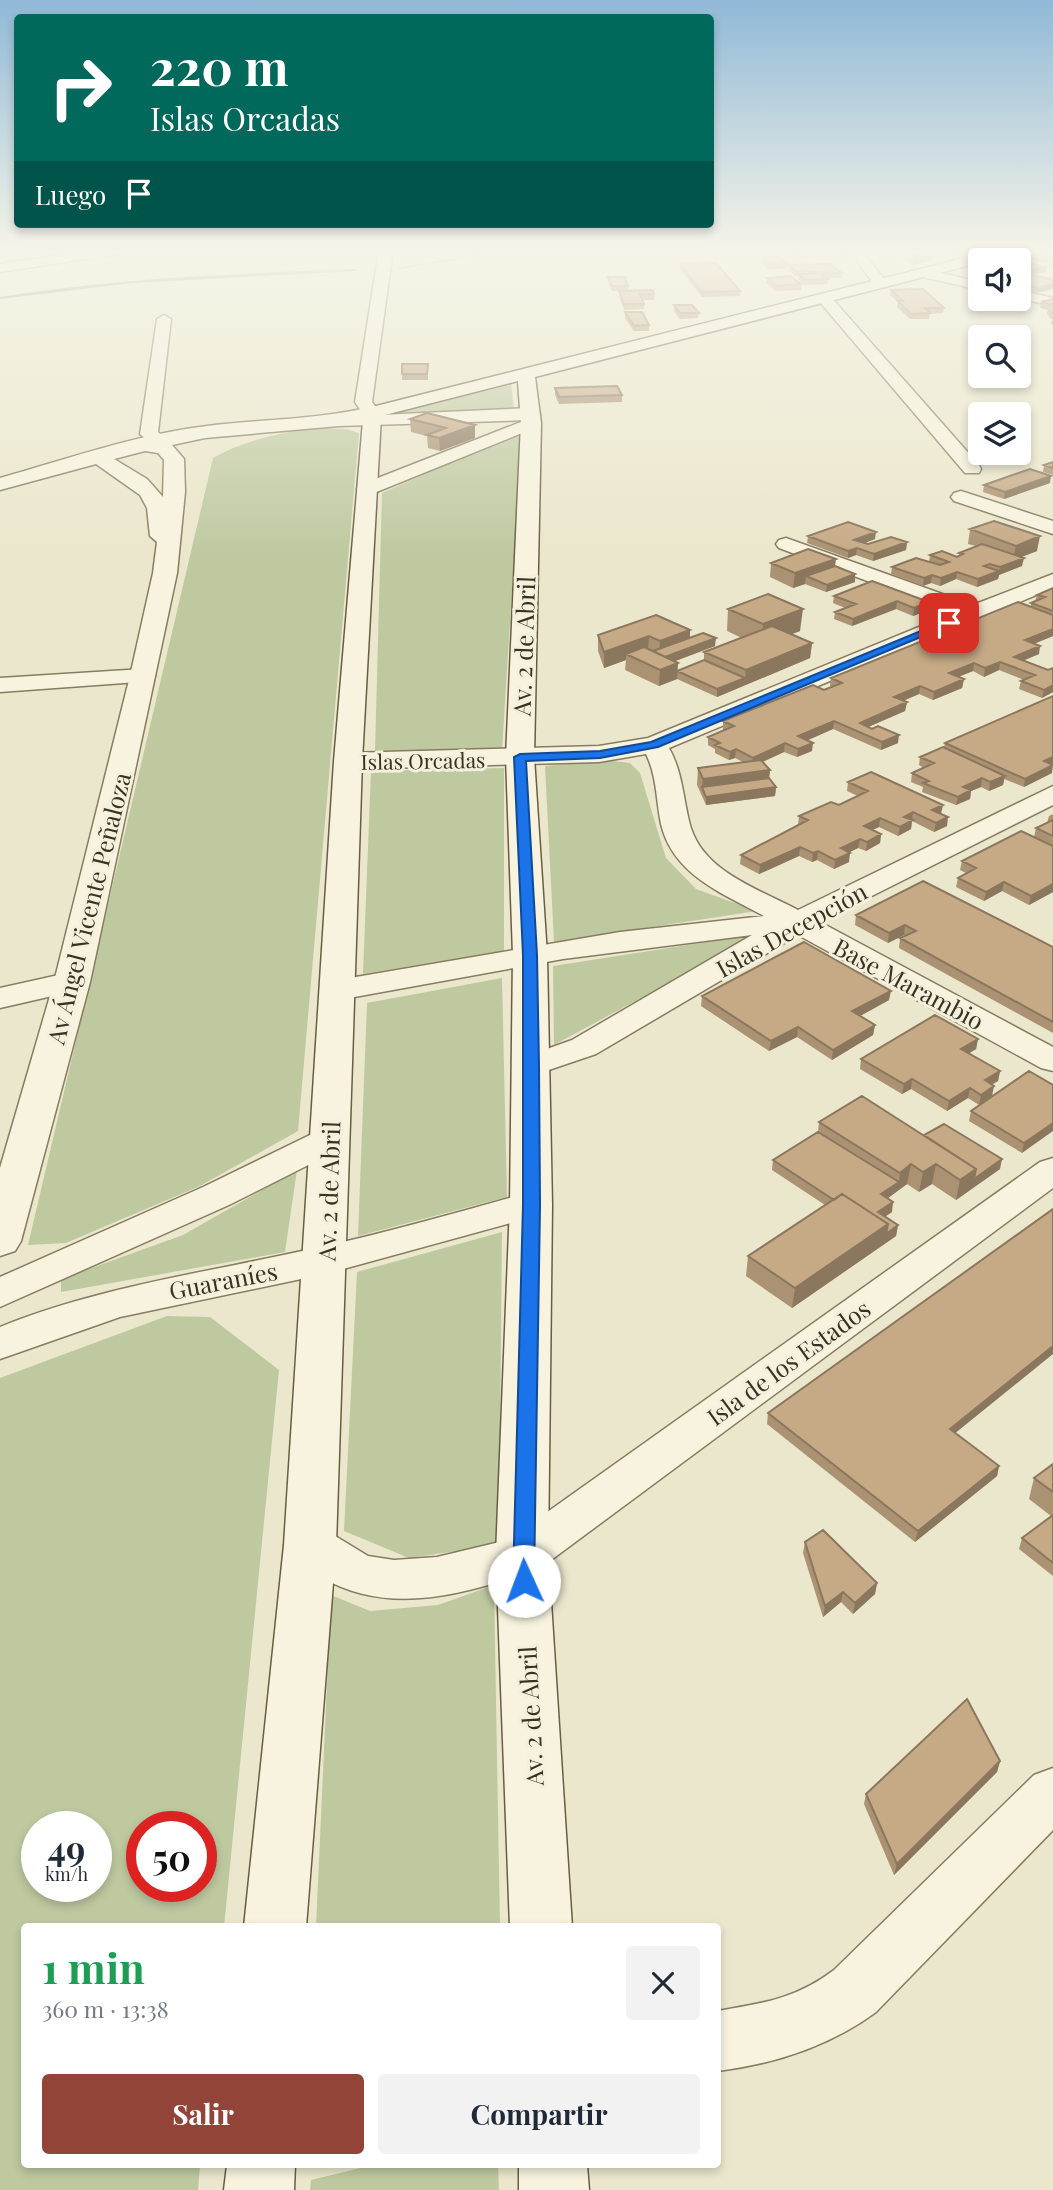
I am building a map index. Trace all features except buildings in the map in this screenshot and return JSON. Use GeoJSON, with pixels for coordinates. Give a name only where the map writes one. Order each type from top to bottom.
{"type":"FeatureCollection","features":[{"type":"Feature","properties":{"kind":"main road"},"geometry":{"type":"LineString","coordinates":[[372,417],[609,352]]}},
{"type":"Feature","properties":{"kind":"main road","name":"Av. 2 de Abril"},"geometry":{"type":"LineString","coordinates":[[526,373],[530,418],[520,757],[530,955],[531,1205],[522,1555],[541,1923]]}},
{"type":"Feature","properties":{"kind":"main road"},"geometry":{"type":"LineString","coordinates":[[0,484],[228,428],[327,423],[372,417],[530,418]]}},
{"type":"Feature","properties":{"kind":"main road","name":"Av. 2 de Abril"},"geometry":{"type":"LineString","coordinates":[[275,1923],[310,1545],[348,761],[372,417]]}},
{"type":"Feature","properties":{"kind":"main road"},"geometry":{"type":"LineString","coordinates":[[106,463],[105,458],[149,446],[297,425]]}},
{"type":"Feature","properties":{"kind":"main road"},"geometry":{"type":"LineString","coordinates":[[206,453],[272,429]]}},
{"type":"Feature","properties":{"kind":"main road"},"geometry":{"type":"LineString","coordinates":[[0,490],[106,463],[149,446],[174,459],[165,566]]}},
{"type":"Feature","properties":{"kind":"main road"},"geometry":{"type":"LineString","coordinates":[[106,463],[145,487],[158,505],[160,556],[165,566]]}},
{"type":"Feature","properties":{"kind":"main road"},"geometry":{"type":"LineString","coordinates":[[165,566],[179,547],[192,511]]}},
{"type":"Feature","properties":{"kind":"main road","name":"Av Ángel Vicente Peñaloza"},"geometry":{"type":"LineString","coordinates":[[0,1241],[72,982],[143,676],[165,566]]}},
{"type":"Feature","properties":{"kind":"main road"},"geometry":{"type":"LineString","coordinates":[[259,2190],[261,2168]]}},
{"type":"Feature","properties":{"kind":"main road"},"geometry":{"type":"LineString","coordinates":[[553,2168],[554,2190]]}},
{"type":"Feature","properties":{"kind":"street"},"geometry":{"type":"LineString","coordinates":[[149,446],[160,352]]}},
{"type":"Feature","properties":{"kind":"street"},"geometry":{"type":"LineString","coordinates":[[371,352],[363,402],[372,417]]}},
{"type":"Feature","properties":{"kind":"street"},"geometry":{"type":"LineString","coordinates":[[871,352],[972,469]]}},
{"type":"Feature","properties":{"kind":"street"},"geometry":{"type":"LineString","coordinates":[[367,489],[530,418]]}},
{"type":"Feature","properties":{"kind":"street"},"geometry":{"type":"LineString","coordinates":[[961,497],[1053,528]]}},
{"type":"Feature","properties":{"kind":"street"},"geometry":{"type":"LineString","coordinates":[[786,544],[973,613]]}},
{"type":"Feature","properties":{"kind":"street","name":"Islas Orcadas"},"geometry":{"type":"LineString","coordinates":[[348,761],[600,754],[654,745],[1053,580]]}},
{"type":"Feature","properties":{"kind":"street"},"geometry":{"type":"LineString","coordinates":[[0,685],[143,676]]}},
{"type":"Feature","properties":{"kind":"street","name":"Base Marambio"},"geometry":{"type":"LineString","coordinates":[[654,745],[665,765],[681,844],[692,860],[709,874],[1053,1061]]}},
{"type":"Feature","properties":{"kind":"street","name":"Islas Decepción"},"geometry":{"type":"LineString","coordinates":[[531,1066],[584,1047],[797,922],[1053,794]]}},
{"type":"Feature","properties":{"kind":"street"},"geometry":{"type":"LineString","coordinates":[[338,989],[530,955],[742,926],[797,922]]}},
{"type":"Feature","properties":{"kind":"street"},"geometry":{"type":"LineString","coordinates":[[0,999],[72,982]]}},
{"type":"Feature","properties":{"kind":"street"},"geometry":{"type":"LineString","coordinates":[[0,1293],[216,1196],[329,1140]]}},
{"type":"Feature","properties":{"kind":"street","name":"Isla de los Estados"},"geometry":{"type":"LineString","coordinates":[[522,1555],[1053,1170]]}},
{"type":"Feature","properties":{"kind":"street","name":"Guaraníes"},"geometry":{"type":"LineString","coordinates":[[0,1344],[65,1316],[115,1303],[325,1260],[531,1205]]}},
{"type":"Feature","properties":{"kind":"street"},"geometry":{"type":"LineString","coordinates":[[310,1545],[353,1571],[389,1580],[446,1576],[522,1555]]}},
{"type":"Feature","properties":{"kind":"street"},"geometry":{"type":"LineString","coordinates":[[721,2041],[774,2032],[831,2011],[855,1991],[1053,1793]]}},
{"type":"Feature","properties":{"kind":"green space"},"geometry":{"type":"Polygon","coordinates":[[[511,382],[514,411],[390,418],[392,412],[511,382]]]}},
{"type":"Feature","properties":{"kind":"green space"},"geometry":{"type":"Polygon","coordinates":[[[312,428],[346,429],[359,433],[298,1131],[200,1186],[66,1243],[28,1245],[213,458],[261,438],[312,428]]]}},
{"type":"Feature","properties":{"kind":"green space"},"geometry":{"type":"Polygon","coordinates":[[[522,431],[502,750],[375,751],[382,493],[522,431]]]}},
{"type":"Feature","properties":{"kind":"green space"},"geometry":{"type":"Polygon","coordinates":[[[606,760],[630,763],[640,773],[666,858],[696,889],[757,911],[554,942],[545,766],[606,760]]]}},
{"type":"Feature","properties":{"kind":"green space"},"geometry":{"type":"Polygon","coordinates":[[[504,768],[504,951],[363,974],[371,771],[504,768]]]}},
{"type":"Feature","properties":{"kind":"green space"},"geometry":{"type":"Polygon","coordinates":[[[758,934],[752,938],[554,1045],[553,966],[758,934]]]}},
{"type":"Feature","properties":{"kind":"green space"},"geometry":{"type":"Polygon","coordinates":[[[502,978],[507,1197],[358,1236],[367,1003],[502,978]]]}},
{"type":"Feature","properties":{"kind":"green space"},"geometry":{"type":"Polygon","coordinates":[[[297,1170],[285,1252],[61,1292],[61,1279],[183,1235],[297,1170]]]}},
{"type":"Feature","properties":{"kind":"green space"},"geometry":{"type":"Polygon","coordinates":[[[502,1232],[499,1545],[409,1558],[344,1531],[357,1272],[502,1232]]]}},
{"type":"Feature","properties":{"kind":"green space"},"geometry":{"type":"Polygon","coordinates":[[[167,1316],[210,1317],[279,1370],[224,1923],[21,1923],[21,2168],[200,2168],[198,2190],[0,2190],[0,1378],[167,1316]]]}},
{"type":"Feature","properties":{"kind":"green space"},"geometry":{"type":"Polygon","coordinates":[[[494,1585],[500,1923],[316,1923],[331,1595],[370,1611],[438,1605],[494,1585]]]}},
{"type":"Feature","properties":{"kind":"green space"},"geometry":{"type":"Polygon","coordinates":[[[361,2168],[498,2168],[499,2190],[310,2190],[311,2180],[361,2168]]]}},
{"type":"Feature","properties":{"kind":"route"},"geometry":{"type":"LineString","coordinates":[[524,1581],[522,1555],[531,1205],[531,1066],[530,955],[520,757],[600,754],[654,745],[949,623]]}}]}
